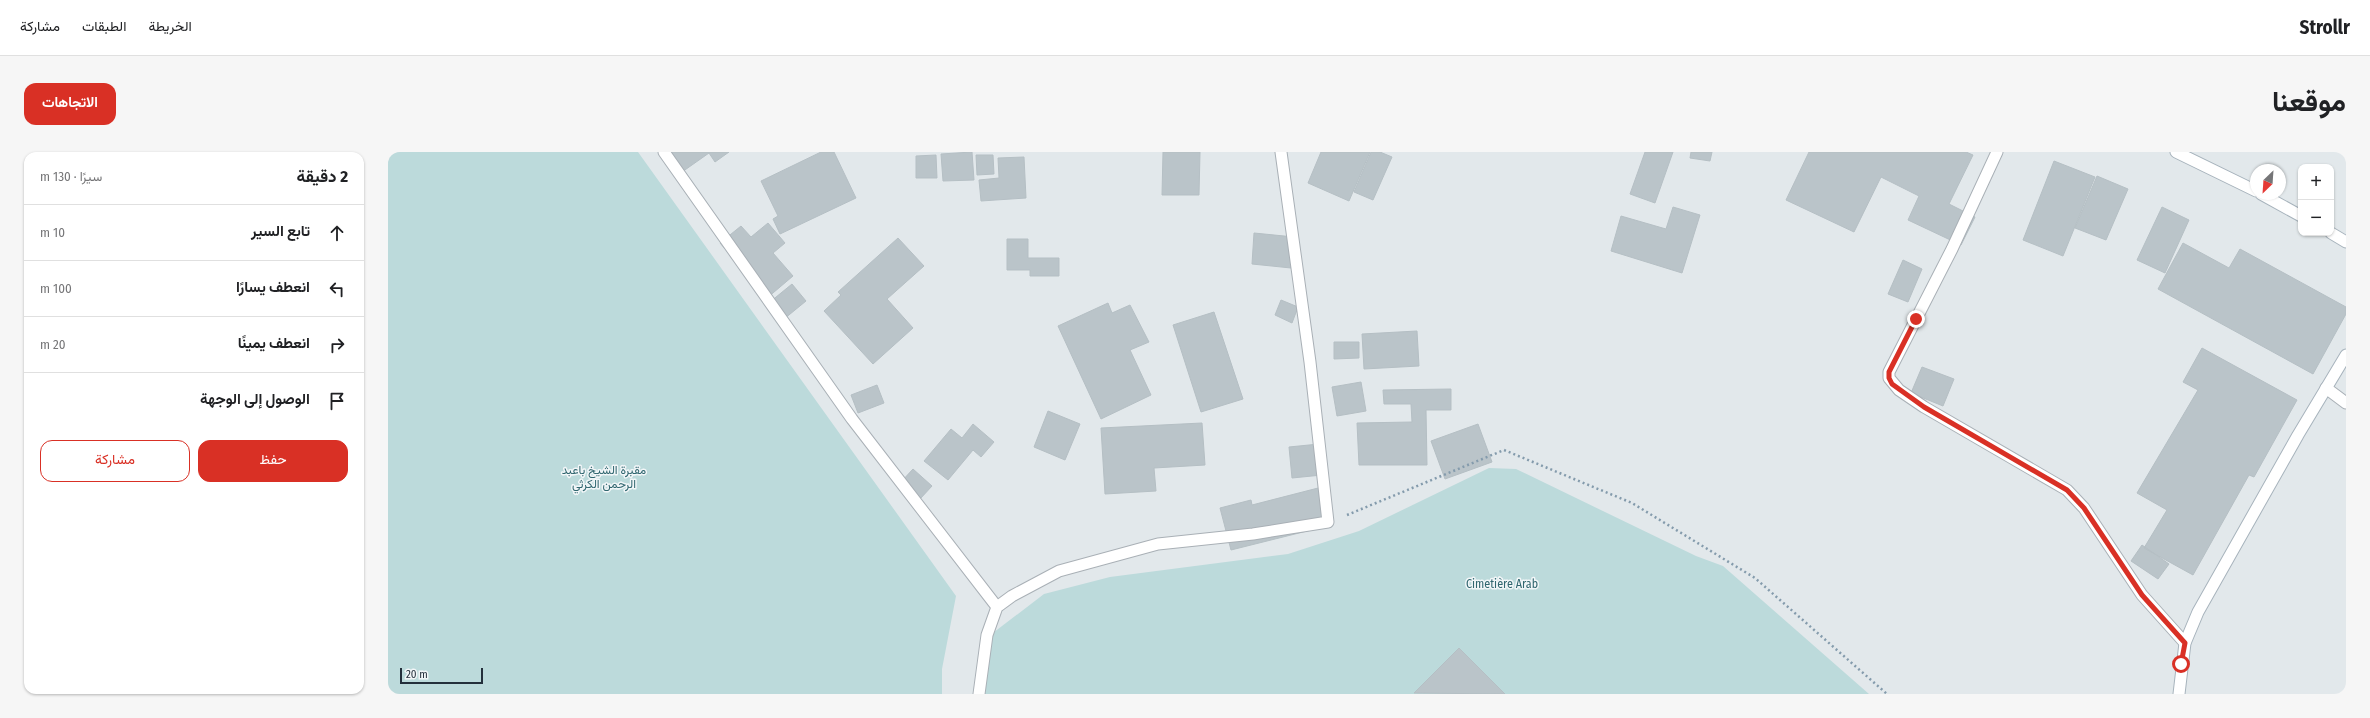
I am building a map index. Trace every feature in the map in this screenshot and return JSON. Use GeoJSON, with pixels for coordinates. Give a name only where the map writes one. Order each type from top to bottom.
{"type":"FeatureCollection","features":[{"type":"Feature","properties":{"kind":"street"},"geometry":{"type":"LineString","coordinates":[[664,152],[852,419],[997,607]]}},
{"type":"Feature","properties":{"kind":"street"},"geometry":{"type":"LineString","coordinates":[[980,694],[987,635],[997,607],[1012,596],[1059,571],[1102,557],[1158,544],[1253,534],[1328,522],[1310,362],[1281,152]]}},
{"type":"Feature","properties":{"kind":"street"},"geometry":{"type":"LineString","coordinates":[[1997,152],[1952,249],[1889,372],[1889,378],[1899,390],[1924,407],[2067,490],[2084,508],[2142,595],[2185,643]]}},
{"type":"Feature","properties":{"kind":"street"},"geometry":{"type":"LineString","coordinates":[[2176,152],[2250,188]]}},
{"type":"Feature","properties":{"kind":"street"},"geometry":{"type":"LineString","coordinates":[[2272,200],[2298,214]]}},
{"type":"Feature","properties":{"kind":"street"},"geometry":{"type":"LineString","coordinates":[[2334,235],[2346,242]]}},
{"type":"Feature","properties":{"kind":"street"},"geometry":{"type":"LineString","coordinates":[[2179,694],[2185,643],[2202,605],[2346,355]]}},
{"type":"Feature","properties":{"kind":"street"},"geometry":{"type":"LineString","coordinates":[[2326,388],[2346,403]]}},
{"type":"Feature","properties":{"kind":"path"},"geometry":{"type":"LineString","coordinates":[[1328,522],[1504,450],[1632,503],[1755,578],[1887,694]]}},
{"type":"Feature","properties":{"kind":"green space","name":"مقبرة الشيخ باعبد الرحمن الكرثي"},"geometry":{"type":"Polygon","coordinates":[[[388,152],[638,152],[956,596],[942,669],[942,694],[388,694],[388,152]]]}},
{"type":"Feature","properties":{"kind":"green space","name":"Cimetière Arab"},"geometry":{"type":"Polygon","coordinates":[[[1489,468],[1516,469],[1696,556],[1723,566],[1869,694],[982,694],[989,636],[1044,594],[1110,577],[1288,554],[1359,531],[1489,468]]]}},
{"type":"Feature","properties":{"kind":"building"},"geometry":{"type":"Polygon","coordinates":[[[667,152],[729,152],[715,162],[709,153],[682,172],[667,152]]]}},
{"type":"Feature","properties":{"kind":"building"},"geometry":{"type":"Polygon","coordinates":[[[821,152],[834,152],[856,198],[780,234],[773,219],[778,216],[761,181],[821,152]]]}},
{"type":"Feature","properties":{"kind":"building"},"geometry":{"type":"Polygon","coordinates":[[[972,152],[974,180],[943,181],[941,154],[972,152]]]}},
{"type":"Feature","properties":{"kind":"building"},"geometry":{"type":"Polygon","coordinates":[[[1163,152],[1200,152],[1199,195],[1162,195],[1163,152]]]}},
{"type":"Feature","properties":{"kind":"building"},"geometry":{"type":"Polygon","coordinates":[[[1321,152],[1370,152],[1349,201],[1308,183],[1321,152]]]}},
{"type":"Feature","properties":{"kind":"building"},"geometry":{"type":"Polygon","coordinates":[[[1371,152],[1380,152],[1392,157],[1373,200],[1354,192],[1371,152]]]}},
{"type":"Feature","properties":{"kind":"building"},"geometry":{"type":"Polygon","coordinates":[[[1645,152],[1673,152],[1655,203],[1630,194],[1645,152]]]}},
{"type":"Feature","properties":{"kind":"building"},"geometry":{"type":"Polygon","coordinates":[[[1691,152],[1712,152],[1710,161],[1690,158],[1691,152]]]}},
{"type":"Feature","properties":{"kind":"building"},"geometry":{"type":"Polygon","coordinates":[[[1809,152],[1966,152],[1973,155],[1949,204],[1975,217],[1961,245],[1908,220],[1919,196],[1881,177],[1854,232],[1786,200],[1809,152]]]}},
{"type":"Feature","properties":{"kind":"building"},"geometry":{"type":"Polygon","coordinates":[[[936,155],[937,178],[916,178],[916,156],[936,155]]]}},
{"type":"Feature","properties":{"kind":"building"},"geometry":{"type":"Polygon","coordinates":[[[976,155],[993,155],[994,174],[977,175],[976,155]]]}},
{"type":"Feature","properties":{"kind":"building"},"geometry":{"type":"Polygon","coordinates":[[[1024,157],[1026,198],[981,201],[979,180],[999,178],[998,158],[1024,157]]]}},
{"type":"Feature","properties":{"kind":"building"},"geometry":{"type":"Polygon","coordinates":[[[2054,161],[2095,177],[2063,256],[2023,240],[2054,161]]]}},
{"type":"Feature","properties":{"kind":"building"},"geometry":{"type":"Polygon","coordinates":[[[2097,176],[2128,189],[2106,240],[2075,228],[2097,176]]]}},
{"type":"Feature","properties":{"kind":"building"},"geometry":{"type":"Polygon","coordinates":[[[1673,207],[1700,215],[1682,273],[1611,251],[1621,216],[1666,229],[1673,207]]]}},
{"type":"Feature","properties":{"kind":"building"},"geometry":{"type":"Polygon","coordinates":[[[2162,207],[2189,220],[2165,273],[2137,260],[2162,207]]]}},
{"type":"Feature","properties":{"kind":"building"},"geometry":{"type":"Polygon","coordinates":[[[768,223],[785,243],[773,253],[793,276],[767,298],[720,243],[741,226],[751,237],[768,223]]]}},
{"type":"Feature","properties":{"kind":"building"},"geometry":{"type":"Polygon","coordinates":[[[1254,233],[1294,237],[1291,268],[1252,264],[1254,233]]]}},
{"type":"Feature","properties":{"kind":"building"},"geometry":{"type":"Polygon","coordinates":[[[898,238],[924,266],[887,299],[913,328],[873,364],[824,311],[841,295],[838,292],[898,238]]]}},
{"type":"Feature","properties":{"kind":"building"},"geometry":{"type":"Polygon","coordinates":[[[1007,239],[1028,239],[1028,258],[1059,258],[1059,276],[1030,276],[1030,270],[1007,270],[1007,239]]]}},
{"type":"Feature","properties":{"kind":"building"},"geometry":{"type":"Polygon","coordinates":[[[2183,243],[2229,268],[2240,249],[2346,307],[2346,314],[2313,374],[2158,289],[2183,243]]]}},
{"type":"Feature","properties":{"kind":"building"},"geometry":{"type":"Polygon","coordinates":[[[1903,260],[1922,269],[1908,302],[1888,294],[1903,260]]]}},
{"type":"Feature","properties":{"kind":"building"},"geometry":{"type":"Polygon","coordinates":[[[792,284],[806,301],[784,319],[770,302],[792,284]]]}},
{"type":"Feature","properties":{"kind":"building"},"geometry":{"type":"Polygon","coordinates":[[[1281,300],[1298,307],[1292,323],[1275,315],[1281,300]]]}},
{"type":"Feature","properties":{"kind":"building"},"geometry":{"type":"Polygon","coordinates":[[[1108,303],[1112,313],[1130,305],[1149,342],[1130,350],[1151,395],[1101,419],[1058,326],[1108,303]]]}},
{"type":"Feature","properties":{"kind":"building"},"geometry":{"type":"Polygon","coordinates":[[[1214,312],[1243,399],[1201,412],[1173,325],[1214,312]]]}},
{"type":"Feature","properties":{"kind":"building"},"geometry":{"type":"Polygon","coordinates":[[[1417,331],[1419,366],[1364,369],[1362,334],[1417,331]]]}},
{"type":"Feature","properties":{"kind":"building"},"geometry":{"type":"Polygon","coordinates":[[[1334,342],[1359,342],[1359,358],[1334,359],[1334,342]]]}},
{"type":"Feature","properties":{"kind":"building"},"geometry":{"type":"Polygon","coordinates":[[[2202,348],[2297,400],[2254,477],[2249,475],[2193,575],[2144,548],[2167,510],[2137,493],[2198,390],[2183,382],[2202,348]]]}},
{"type":"Feature","properties":{"kind":"building"},"geometry":{"type":"Polygon","coordinates":[[[1922,367],[1954,379],[1943,406],[1911,393],[1922,367]]]}},
{"type":"Feature","properties":{"kind":"building"},"geometry":{"type":"Polygon","coordinates":[[[1361,382],[1366,411],[1337,416],[1332,387],[1361,382]]]}},
{"type":"Feature","properties":{"kind":"building"},"geometry":{"type":"Polygon","coordinates":[[[877,385],[884,403],[858,413],[851,395],[877,385]]]}},
{"type":"Feature","properties":{"kind":"building"},"geometry":{"type":"Polygon","coordinates":[[[1451,389],[1451,410],[1426,410],[1427,465],[1359,465],[1357,423],[1412,422],[1411,404],[1384,404],[1383,390],[1451,389]]]}},
{"type":"Feature","properties":{"kind":"building"},"geometry":{"type":"Polygon","coordinates":[[[1048,411],[1080,424],[1065,460],[1034,447],[1048,411]]]}},
{"type":"Feature","properties":{"kind":"building"},"geometry":{"type":"Polygon","coordinates":[[[1202,423],[1205,465],[1154,468],[1156,491],[1105,494],[1101,428],[1202,423]]]}},
{"type":"Feature","properties":{"kind":"building"},"geometry":{"type":"Polygon","coordinates":[[[973,424],[994,442],[981,457],[973,450],[948,480],[924,461],[951,429],[962,438],[973,424]]]}},
{"type":"Feature","properties":{"kind":"building"},"geometry":{"type":"Polygon","coordinates":[[[1478,424],[1492,462],[1445,479],[1431,441],[1478,424]]]}},
{"type":"Feature","properties":{"kind":"building"},"geometry":{"type":"Polygon","coordinates":[[[1319,444],[1322,475],[1292,478],[1289,447],[1319,444]]]}},
{"type":"Feature","properties":{"kind":"building"},"geometry":{"type":"Polygon","coordinates":[[[913,469],[932,486],[920,499],[901,482],[913,469]]]}},
{"type":"Feature","properties":{"kind":"building"},"geometry":{"type":"Polygon","coordinates":[[[1322,487],[1331,525],[1231,550],[1220,508],[1251,500],[1252,505],[1322,487]]]}},
{"type":"Feature","properties":{"kind":"building"},"geometry":{"type":"Polygon","coordinates":[[[2142,545],[2169,564],[2158,579],[2131,561],[2142,545]]]}},
{"type":"Feature","properties":{"kind":"building"},"geometry":{"type":"Polygon","coordinates":[[[1459,648],[1505,694],[1414,693],[1459,648]]]}},
{"type":"Feature","properties":{"kind":"route"},"geometry":{"type":"LineString","coordinates":[[1916,319],[1889,372],[1889,378],[1892,384],[1924,407],[2034,469],[2067,490],[2084,508],[2100,536],[2142,595],[2185,643],[2181,664]]}}]}
